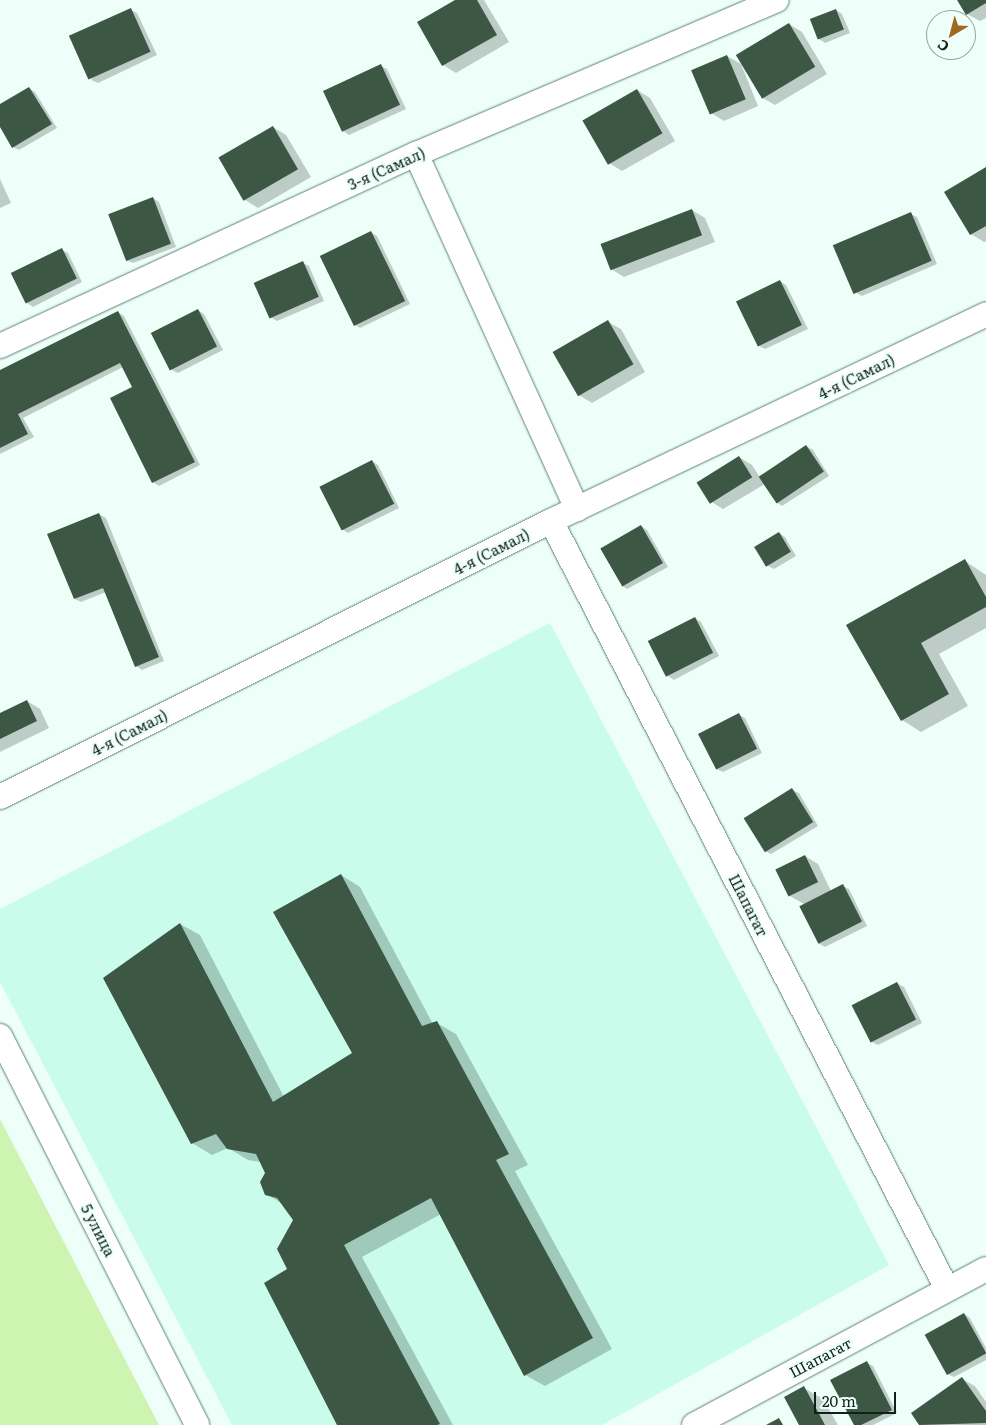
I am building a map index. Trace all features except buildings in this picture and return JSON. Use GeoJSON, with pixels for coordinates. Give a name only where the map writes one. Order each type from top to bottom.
{"type":"FeatureCollection","features":[{"type":"Feature","properties":{"kind":"street","name":"3-я (Самал)"},"geometry":{"type":"LineString","coordinates":[[0,346],[416,154],[777,0]]}},
{"type":"Feature","properties":{"kind":"street"},"geometry":{"type":"LineString","coordinates":[[416,154],[577,509]]}},
{"type":"Feature","properties":{"kind":"street","name":"4-я (Самал)"},"geometry":{"type":"LineString","coordinates":[[0,797],[551,521],[986,314]]}},
{"type":"Feature","properties":{"kind":"street","name":"Шапагат"},"geometry":{"type":"LineString","coordinates":[[551,521],[947,1289]]}},
{"type":"Feature","properties":{"kind":"street","name":"5 улица"},"geometry":{"type":"LineString","coordinates":[[0,1036],[197,1425]]}},
{"type":"Feature","properties":{"kind":"street","name":"Шапагат"},"geometry":{"type":"LineString","coordinates":[[694,1425],[986,1269]]}},
{"type":"Feature","properties":{"kind":"shaded area"},"geometry":{"type":"Polygon","coordinates":[[[550,623],[889,1265],[602,1425],[232,1425],[0,982],[0,909],[550,623]]]}},
{"type":"Feature","properties":{"kind":"green space"},"geometry":{"type":"Polygon","coordinates":[[[0,1119],[159,1425],[0,1425],[0,1119]]]}}]}
